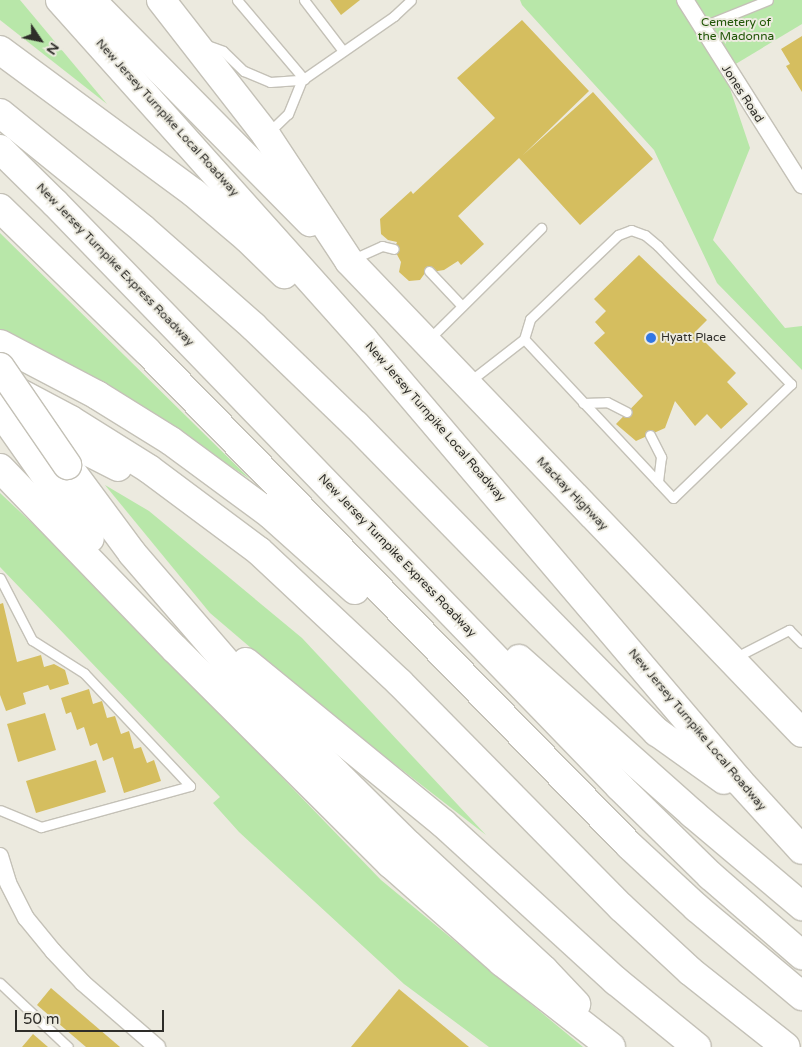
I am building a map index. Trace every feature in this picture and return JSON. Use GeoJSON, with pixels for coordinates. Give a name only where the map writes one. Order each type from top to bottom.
{"type":"FeatureCollection","features":[{"type":"Feature","properties":{"kind":"highway","name":"New Jersey Turnpike Local Roadway"},"geometry":{"type":"LineString","coordinates":[[60,0],[246,206],[490,486],[759,805],[802,850]]}},
{"type":"Feature","properties":{"kind":"highway"},"geometry":{"type":"LineString","coordinates":[[91,0],[347,258]]}},
{"type":"Feature","properties":{"kind":"highway"},"geometry":{"type":"LineString","coordinates":[[161,0],[266,135],[347,258]]}},
{"type":"Feature","properties":{"kind":"highway"},"geometry":{"type":"LineString","coordinates":[[0,50],[168,173],[247,238],[426,436],[490,486]]}},
{"type":"Feature","properties":{"kind":"highway"},"geometry":{"type":"LineString","coordinates":[[0,113],[143,229],[308,378],[657,732],[759,805]]}},
{"type":"Feature","properties":{"kind":"highway","name":"New Jersey Turnpike Express Roadway"},"geometry":{"type":"LineString","coordinates":[[0,150],[62,210],[680,847],[802,955]]}},
{"type":"Feature","properties":{"kind":"highway"},"geometry":{"type":"LineString","coordinates":[[0,208],[148,352],[460,673],[663,877],[802,996]]}},
{"type":"Feature","properties":{"kind":"highway","name":"Mackay Highway"},"geometry":{"type":"LineString","coordinates":[[347,258],[466,385],[802,733]]}},
{"type":"Feature","properties":{"kind":"highway"},"geometry":{"type":"LineString","coordinates":[[0,344],[105,400],[206,466],[270,514],[385,617],[460,673]]}},
{"type":"Feature","properties":{"kind":"highway"},"geometry":{"type":"LineString","coordinates":[[0,367],[67,465],[132,553],[239,677],[416,851],[544,970],[613,1047]]}},
{"type":"Feature","properties":{"kind":"highway"},"geometry":{"type":"LineString","coordinates":[[0,383],[79,425],[185,493],[241,536],[335,620],[662,946],[786,1047]]}},
{"type":"Feature","properties":{"kind":"highway"},"geometry":{"type":"LineString","coordinates":[[0,407],[105,462],[185,493]]}},
{"type":"Feature","properties":{"kind":"highway"},"geometry":{"type":"LineString","coordinates":[[0,411],[85,533],[175,649]]}},
{"type":"Feature","properties":{"kind":"highway"},"geometry":{"type":"LineString","coordinates":[[0,468],[175,649],[412,883],[502,962],[613,1047]]}},
{"type":"Feature","properties":{"kind":"highway"},"geometry":{"type":"LineString","coordinates":[[441,602],[505,646],[673,797],[802,906]]}},
{"type":"Feature","properties":{"kind":"highway"},"geometry":{"type":"LineString","coordinates":[[195,626],[248,664],[405,791],[616,981],[697,1047]]}},
{"type":"Feature","properties":{"kind":"street","name":"Jones Road"},"geometry":{"type":"LineString","coordinates":[[685,0],[802,185]]}},
{"type":"Feature","properties":{"kind":"street"},"geometry":{"type":"LineString","coordinates":[[0,856],[19,904],[53,951],[83,983],[157,1047]]}},
{"type":"Feature","properties":{"kind":"lane"},"geometry":{"type":"LineString","coordinates":[[237,0],[303,79]]}},
{"type":"Feature","properties":{"kind":"lane"},"geometry":{"type":"LineString","coordinates":[[304,0],[343,51]]}},
{"type":"Feature","properties":{"kind":"lane"},"geometry":{"type":"LineString","coordinates":[[194,40],[223,51],[244,71],[270,82],[303,79],[394,16],[411,0]]}},
{"type":"Feature","properties":{"kind":"lane"},"geometry":{"type":"LineString","coordinates":[[701,28],[768,0]]}},
{"type":"Feature","properties":{"kind":"lane"},"geometry":{"type":"LineString","coordinates":[[266,135],[288,114],[303,79]]}},
{"type":"Feature","properties":{"kind":"lane"},"geometry":{"type":"LineString","coordinates":[[425,342],[541,228]]}},
{"type":"Feature","properties":{"kind":"lane"},"geometry":{"type":"LineString","coordinates":[[466,385],[524,339],[530,319],[618,235],[632,230],[645,235],[658,246],[790,384],[673,498],[524,339]]}},
{"type":"Feature","properties":{"kind":"lane"},"geometry":{"type":"LineString","coordinates":[[347,258],[382,246],[394,249]]}},
{"type":"Feature","properties":{"kind":"lane"},"geometry":{"type":"LineString","coordinates":[[429,271],[462,306]]}},
{"type":"Feature","properties":{"kind":"lane"},"geometry":{"type":"LineString","coordinates":[[583,402],[607,402],[627,412]]}},
{"type":"Feature","properties":{"kind":"lane"},"geometry":{"type":"LineString","coordinates":[[650,435],[661,457],[658,482]]}},
{"type":"Feature","properties":{"kind":"lane"},"geometry":{"type":"LineString","coordinates":[[0,578],[32,640],[84,674],[190,786],[41,827],[0,810]]}},
{"type":"Feature","properties":{"kind":"lane"},"geometry":{"type":"LineString","coordinates":[[731,660],[789,630],[802,643]]}},
{"type":"Feature","properties":{"kind":"lane"},"geometry":{"type":"LineString","coordinates":[[0,983],[68,1047]]}},
{"type":"Feature","properties":{"kind":"green space"},"geometry":{"type":"Polygon","coordinates":[[[0,0],[20,0],[107,104],[0,20],[0,0]]]}},
{"type":"Feature","properties":{"kind":"green space","name":"Cemetery of the Madonna"},"geometry":{"type":"Polygon","coordinates":[[[520,0],[802,0],[802,24],[724,71],[750,148],[713,240],[785,328],[802,326],[802,370],[717,283],[654,150],[522,5],[520,0]]]}},
{"type":"Feature","properties":{"kind":"green space"},"geometry":{"type":"Polygon","coordinates":[[[0,233],[250,479],[132,402],[0,337],[0,233]]]}},
{"type":"Feature","properties":{"kind":"green space"},"geometry":{"type":"Polygon","coordinates":[[[105,485],[149,511],[302,638],[486,835],[312,700],[210,613],[105,485]]]}},
{"type":"Feature","properties":{"kind":"green space"},"geometry":{"type":"Polygon","coordinates":[[[0,493],[82,570],[381,880],[583,1047],[489,1047],[404,984],[239,832],[213,803],[220,797],[0,567],[0,493]]]}},
{"type":"Feature","properties":{"kind":"building"},"geometry":{"type":"Polygon","coordinates":[[[330,0],[360,0],[341,15],[330,0]]]}},
{"type":"Feature","properties":{"kind":"building"},"geometry":{"type":"Polygon","coordinates":[[[522,20],[589,91],[523,155],[593,92],[653,159],[580,225],[519,158],[458,216],[484,244],[461,265],[458,261],[444,270],[425,273],[420,280],[409,281],[399,272],[401,262],[394,249],[397,242],[388,240],[381,234],[380,219],[411,191],[413,194],[495,118],[457,78],[522,20]]]}},
{"type":"Feature","properties":{"kind":"building"},"geometry":{"type":"Polygon","coordinates":[[[802,36],[802,92],[786,66],[790,64],[781,49],[802,36]]]}},
{"type":"Feature","properties":{"kind":"building","name":"Hyatt Place"},"geometry":{"type":"Polygon","coordinates":[[[639,255],[707,320],[695,332],[736,373],[727,382],[748,404],[721,429],[707,414],[695,426],[675,401],[665,428],[636,441],[616,424],[643,396],[594,343],[605,333],[595,322],[606,311],[594,299],[639,255]]]}},
{"type":"Feature","properties":{"kind":"building"},"geometry":{"type":"Polygon","coordinates":[[[3,603],[17,662],[41,655],[44,667],[54,664],[65,670],[69,684],[50,690],[48,685],[23,693],[26,704],[6,711],[0,695],[0,604],[3,603]]]}},
{"type":"Feature","properties":{"kind":"building"},"geometry":{"type":"Polygon","coordinates":[[[89,689],[93,704],[102,701],[107,718],[115,716],[121,734],[129,731],[134,749],[141,747],[147,763],[154,760],[161,781],[124,793],[113,757],[103,761],[97,743],[90,746],[84,727],[77,730],[71,712],[66,714],[61,698],[89,689]]]}},
{"type":"Feature","properties":{"kind":"building"},"geometry":{"type":"Polygon","coordinates":[[[45,713],[56,750],[18,762],[7,724],[45,713]]]}},
{"type":"Feature","properties":{"kind":"building"},"geometry":{"type":"Polygon","coordinates":[[[96,760],[106,792],[36,813],[26,781],[96,760]]]}},
{"type":"Feature","properties":{"kind":"building"},"geometry":{"type":"Polygon","coordinates":[[[51,988],[120,1047],[86,1047],[37,1005],[51,988]]]}},
{"type":"Feature","properties":{"kind":"building"},"geometry":{"type":"Polygon","coordinates":[[[399,989],[469,1047],[351,1047],[399,989]]]}},
{"type":"Feature","properties":{"kind":"building"},"geometry":{"type":"Polygon","coordinates":[[[33,1034],[48,1047],[22,1047],[33,1034]]]}},
{"type":"Feature","properties":{"kind":"place","name":"Hyatt Place"},"geometry":{"type":"Point","coordinates":[651,338]}}]}
